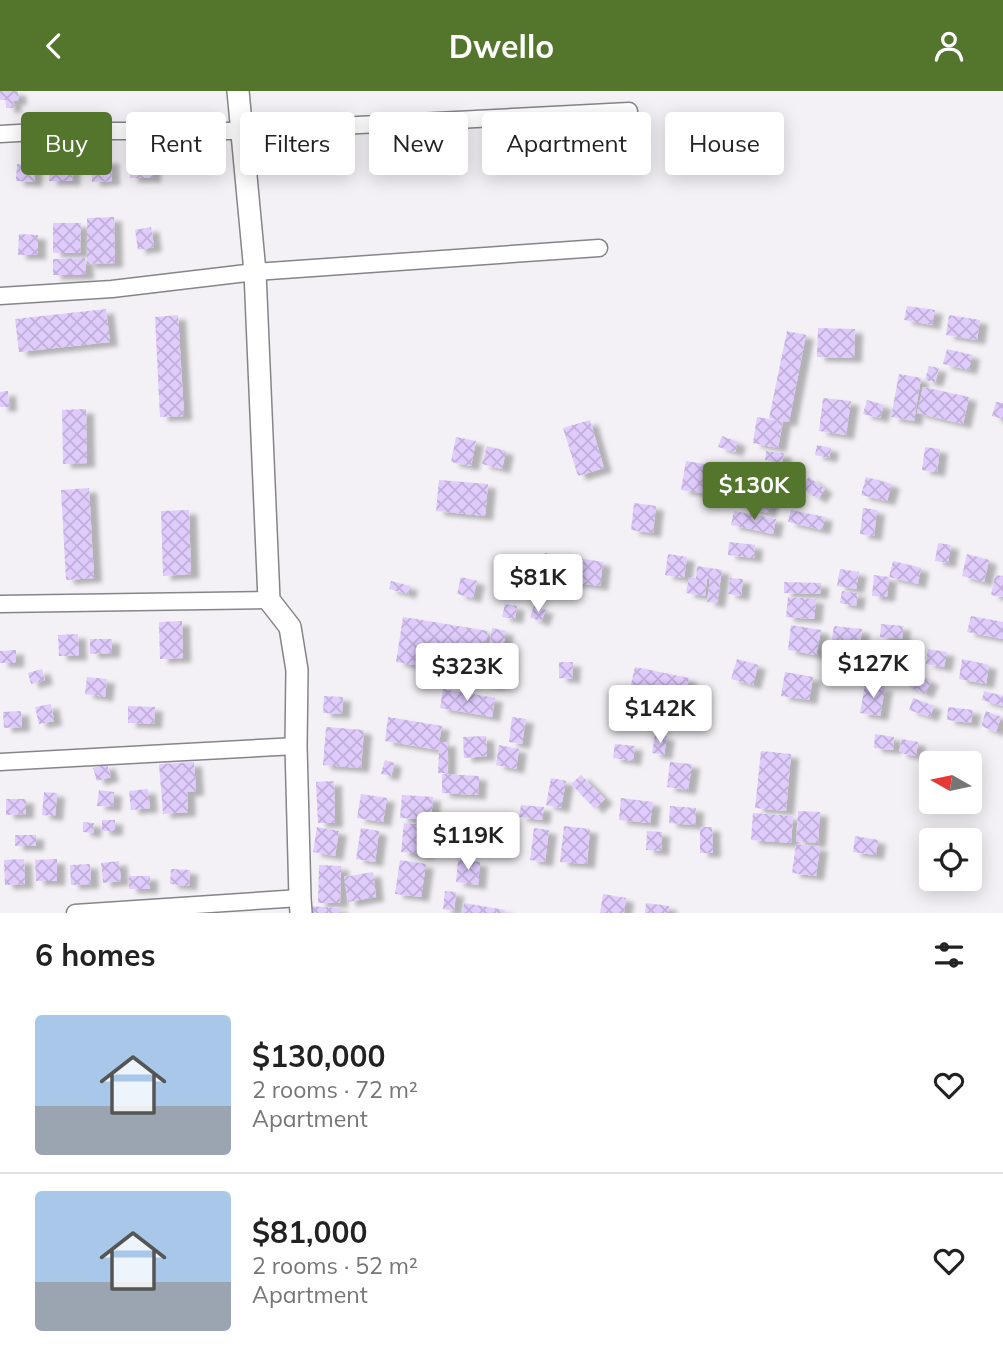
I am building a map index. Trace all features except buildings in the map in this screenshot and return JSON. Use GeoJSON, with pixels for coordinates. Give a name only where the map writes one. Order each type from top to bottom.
{"type":"FeatureCollection","features":[{"type":"Feature","properties":{"kind":"street"},"geometry":{"type":"LineString","coordinates":[[239,91],[241,112]]}},
{"type":"Feature","properties":{"kind":"street"},"geometry":{"type":"LineString","coordinates":[[355,125],[629,111]]}},
{"type":"Feature","properties":{"kind":"street"},"geometry":{"type":"LineString","coordinates":[[0,134],[67,131],[240,131]]}},
{"type":"Feature","properties":{"kind":"street"},"geometry":{"type":"LineString","coordinates":[[75,913],[300,906],[297,670],[290,627],[270,600],[255,272],[246,175]]}},
{"type":"Feature","properties":{"kind":"street"},"geometry":{"type":"LineString","coordinates":[[0,296],[112,289],[255,272],[598,248]]}},
{"type":"Feature","properties":{"kind":"street"},"geometry":{"type":"LineString","coordinates":[[0,604],[270,600]]}},
{"type":"Feature","properties":{"kind":"street"},"geometry":{"type":"LineString","coordinates":[[0,762],[296,746]]}}]}
